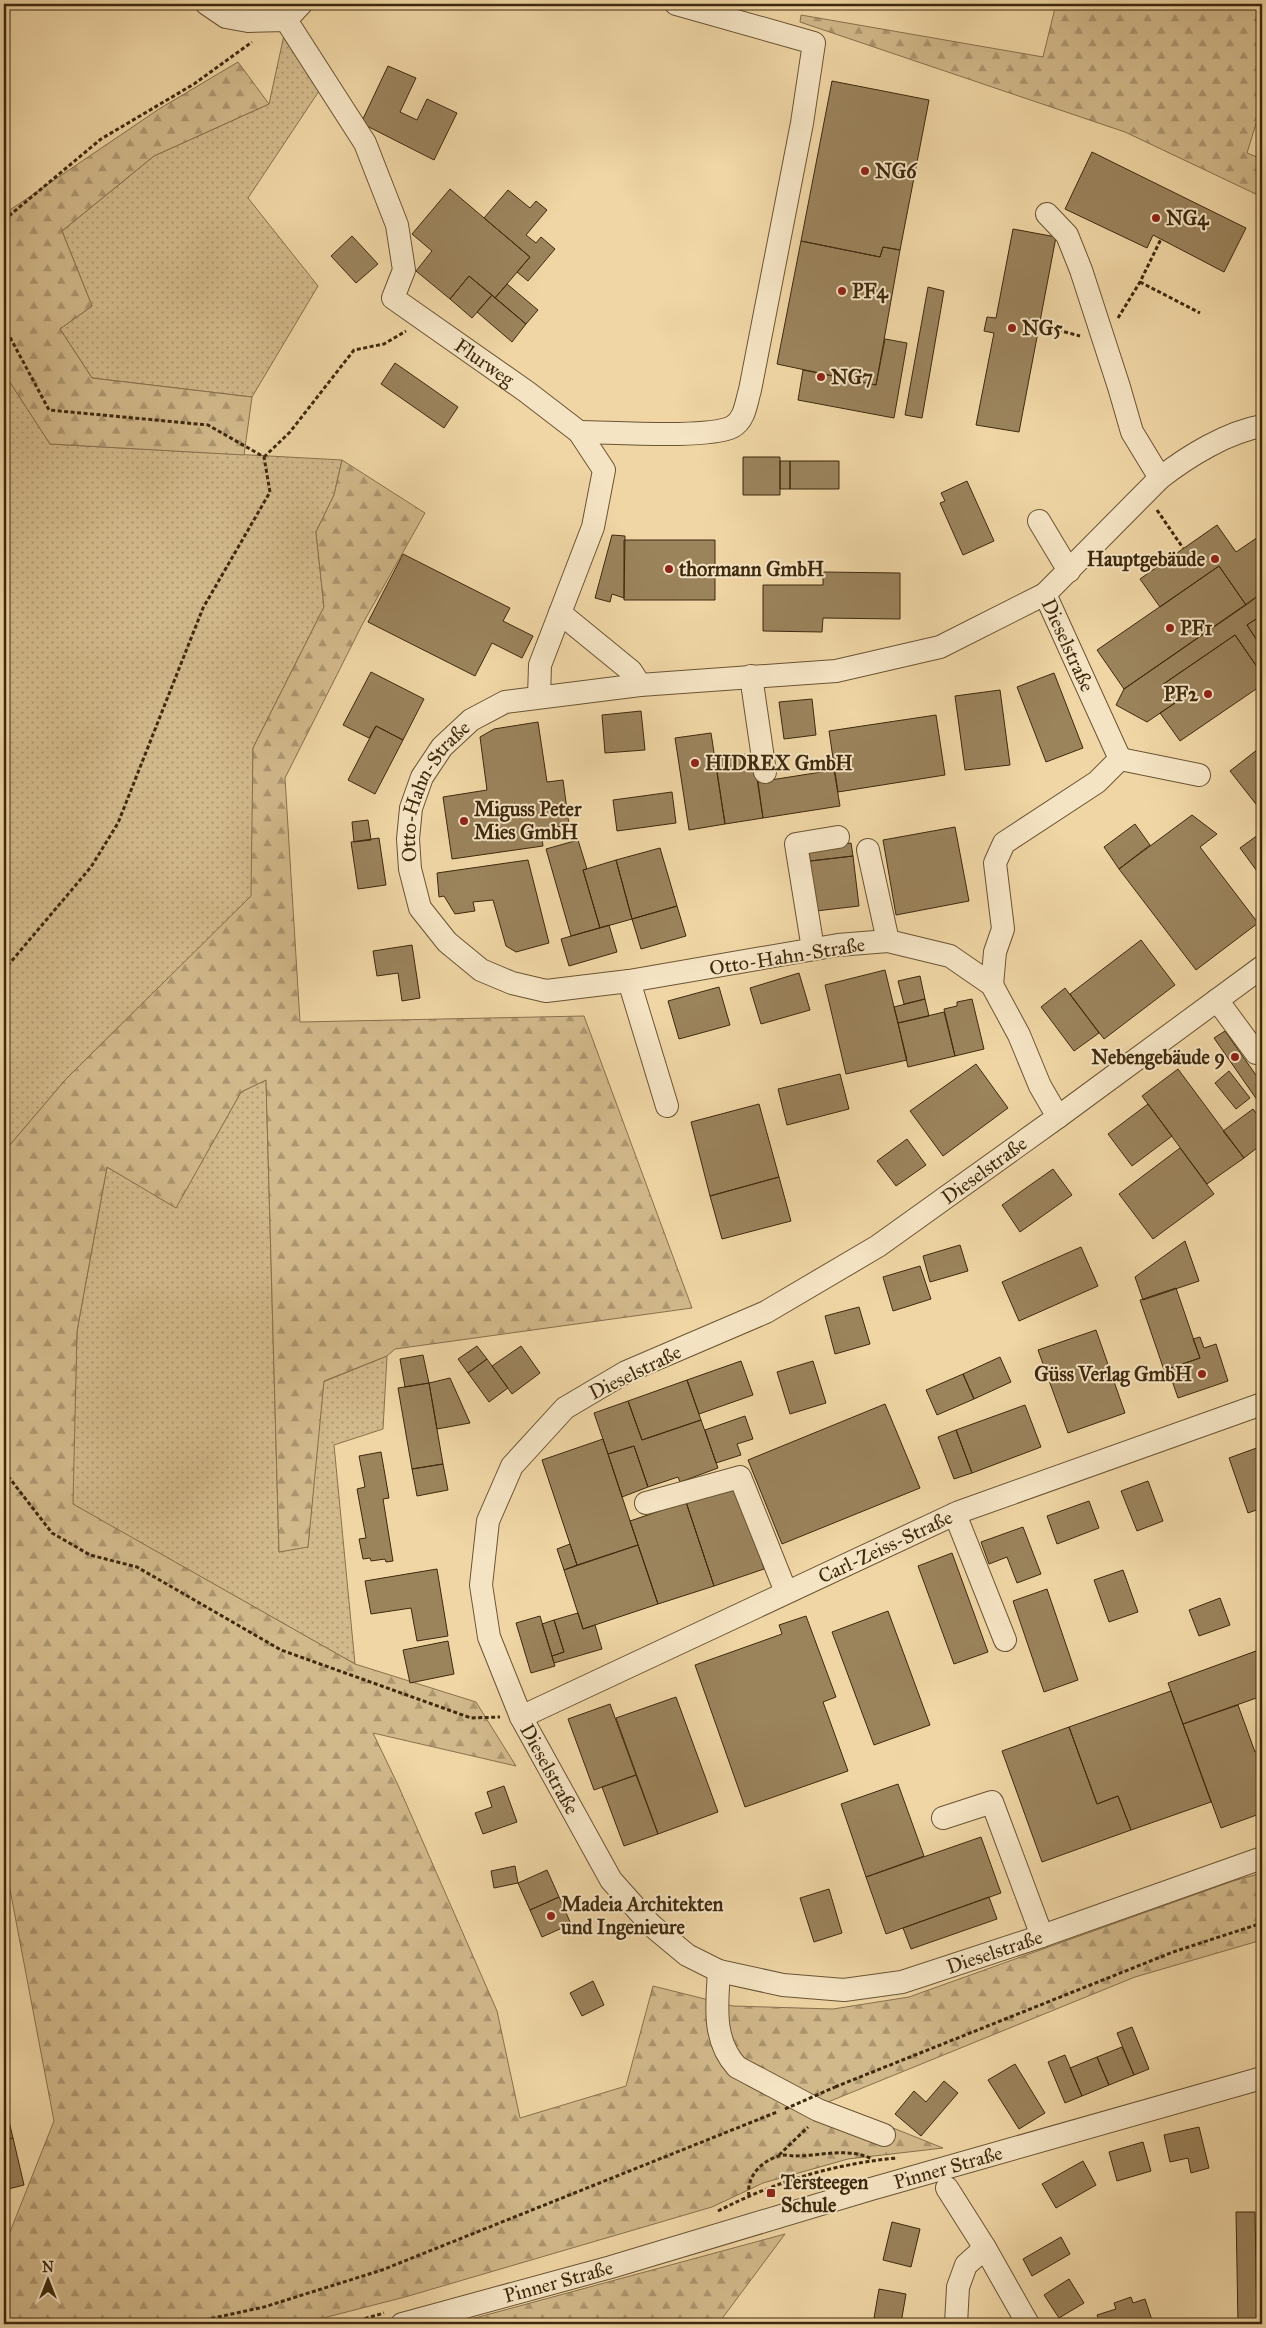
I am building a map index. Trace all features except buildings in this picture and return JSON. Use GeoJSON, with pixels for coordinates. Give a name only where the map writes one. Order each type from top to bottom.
{"type":"FeatureCollection","features":[{"type":"Feature","properties":{"kind":"street","name":"Flurweg"},"geometry":{"type":"LineString","coordinates":[[207,4],[226,17],[248,22],[294,12],[365,143],[397,225],[404,270],[393,298],[527,392],[579,432],[604,470],[593,527],[540,666],[539,697]]}},
{"type":"Feature","properties":{"kind":"street"},"geometry":{"type":"LineString","coordinates":[[579,432],[709,432],[732,426],[744,415],[750,390],[802,123],[814,43],[676,4]]}},
{"type":"Feature","properties":{"kind":"street"},"geometry":{"type":"LineString","coordinates":[[1047,214],[1068,235],[1081,270],[1132,432],[1152,486]]}},
{"type":"Feature","properties":{"kind":"street","name":"Dieselstraße"},"geometry":{"type":"LineString","coordinates":[[1120,759],[1045,594],[1152,486],[1176,465],[1213,444],[1262,426]]}},
{"type":"Feature","properties":{"kind":"street"},"geometry":{"type":"LineString","coordinates":[[1040,521],[1069,571]]}},
{"type":"Feature","properties":{"kind":"street","name":"Otto-Hahn-Straße"},"geometry":{"type":"LineString","coordinates":[[1045,594],[940,647],[836,670],[640,685],[505,702],[471,720],[442,747],[422,777],[411,808],[408,839],[410,869],[420,908],[447,942],[481,970],[512,983],[546,991],[630,981],[838,945],[888,941],[950,956],[992,985],[1019,1035],[1040,1086],[1058,1118]]}},
{"type":"Feature","properties":{"kind":"street"},"geometry":{"type":"LineString","coordinates":[[560,613],[631,670],[640,685]]}},
{"type":"Feature","properties":{"kind":"street"},"geometry":{"type":"LineString","coordinates":[[751,676],[765,772]]}},
{"type":"Feature","properties":{"kind":"street"},"geometry":{"type":"LineString","coordinates":[[992,985],[995,952],[1003,929],[995,863],[1004,843],[1096,782],[1120,759],[1199,775]]}},
{"type":"Feature","properties":{"kind":"street"},"geometry":{"type":"LineString","coordinates":[[813,949],[796,844],[838,837]]}},
{"type":"Feature","properties":{"kind":"street"},"geometry":{"type":"LineString","coordinates":[[868,850],[888,941]]}},
{"type":"Feature","properties":{"kind":"street","name":"Dieselstraße"},"geometry":{"type":"LineString","coordinates":[[1262,967],[1058,1118],[878,1246],[766,1312],[626,1372],[565,1408],[512,1466],[488,1521],[481,1585],[489,1637],[521,1717],[611,1880],[651,1925],[687,1955],[719,1971],[783,1985],[844,1990],[902,1982],[1042,1936],[1262,1858]]}},
{"type":"Feature","properties":{"kind":"street"},"geometry":{"type":"LineString","coordinates":[[630,981],[667,1106]]}},
{"type":"Feature","properties":{"kind":"street"},"geometry":{"type":"LineString","coordinates":[[1217,1000],[1256,1053]]}},
{"type":"Feature","properties":{"kind":"street","name":"Carl-Zeiss-Straße"},"geometry":{"type":"LineString","coordinates":[[521,1717],[954,1514],[1262,1404]]}},
{"type":"Feature","properties":{"kind":"street"},"geometry":{"type":"LineString","coordinates":[[646,1503],[740,1477],[786,1592]]}},
{"type":"Feature","properties":{"kind":"street"},"geometry":{"type":"LineString","coordinates":[[954,1514],[1005,1640]]}},
{"type":"Feature","properties":{"kind":"street"},"geometry":{"type":"LineString","coordinates":[[942,1818],[992,1802],[1042,1936]]}},
{"type":"Feature","properties":{"kind":"street"},"geometry":{"type":"LineString","coordinates":[[719,1971],[717,2009],[719,2031],[727,2056],[737,2067],[818,2110],[884,2135]]}},
{"type":"Feature","properties":{"kind":"street","name":"Pinner Straße"},"geometry":{"type":"LineString","coordinates":[[402,2324],[611,2267],[880,2187],[1262,2078]]}},
{"type":"Feature","properties":{"kind":"street"},"geometry":{"type":"LineString","coordinates":[[947,2188],[985,2248],[1028,2324]]}},
{"type":"Feature","properties":{"kind":"street"},"geometry":{"type":"LineString","coordinates":[[956,2324],[958,2287],[966,2265],[985,2248]]}},
{"type":"Feature","properties":{"kind":"path"},"geometry":{"type":"LineString","coordinates":[[4,220],[101,139],[194,84],[254,40]]}},
{"type":"Feature","properties":{"kind":"path"},"geometry":{"type":"LineString","coordinates":[[1040,326],[1104,341],[1140,282],[1162,239]]}},
{"type":"Feature","properties":{"kind":"path"},"geometry":{"type":"LineString","coordinates":[[1140,282],[1200,313]]}},
{"type":"Feature","properties":{"kind":"path"},"geometry":{"type":"LineString","coordinates":[[264,457],[290,432],[354,350],[384,344],[424,320]]}},
{"type":"Feature","properties":{"kind":"path"},"geometry":{"type":"LineString","coordinates":[[4,326],[49,410],[208,425],[264,457]]}},
{"type":"Feature","properties":{"kind":"path"},"geometry":{"type":"LineString","coordinates":[[4,970],[91,867],[118,823],[203,608],[270,492],[264,457]]}},
{"type":"Feature","properties":{"kind":"path"},"geometry":{"type":"LineString","coordinates":[[1152,486],[1183,548]]}},
{"type":"Feature","properties":{"kind":"path"},"geometry":{"type":"LineString","coordinates":[[4,1472],[52,1533],[90,1555],[137,1567],[282,1650],[471,1718],[521,1717]]}},
{"type":"Feature","properties":{"kind":"path"},"geometry":{"type":"LineString","coordinates":[[186,2324],[264,2307],[382,2270],[1173,1952],[1262,1923]]}},
{"type":"Feature","properties":{"kind":"path"},"geometry":{"type":"LineString","coordinates":[[749,2196],[748,2186],[751,2176],[761,2166],[780,2155],[804,2132],[818,2110]]}},
{"type":"Feature","properties":{"kind":"path"},"geometry":{"type":"LineString","coordinates":[[780,2155],[860,2153],[873,2160]]}},
{"type":"Feature","properties":{"kind":"path"},"geometry":{"type":"LineString","coordinates":[[763,2189],[847,2163],[901,2158]]}},
{"type":"Feature","properties":{"kind":"green space"},"geometry":{"type":"Polygon","coordinates":[[[1056,4],[1255,4],[1262,8],[1262,104],[1247,153],[1262,159],[1262,197],[1125,132],[800,22],[801,15],[1043,57],[1056,4]]]}},
{"type":"Feature","properties":{"kind":"green space"},"geometry":{"type":"Polygon","coordinates":[[[284,35],[325,82],[248,198],[318,286],[252,397],[92,378],[60,329],[92,306],[62,231],[154,156],[269,104],[284,35]]]}},
{"type":"Feature","properties":{"kind":"green space"},"geometry":{"type":"Polygon","coordinates":[[[238,62],[269,104],[154,156],[62,231],[92,306],[60,329],[92,378],[252,397],[244,455],[50,444],[4,373],[4,214],[159,109],[238,62]]]}},
{"type":"Feature","properties":{"kind":"green space"},"geometry":{"type":"Polygon","coordinates":[[[4,373],[50,444],[342,460],[334,495],[316,532],[324,607],[253,748],[252,896],[66,1079],[4,1152],[4,373]]]}},
{"type":"Feature","properties":{"kind":"green space"},"geometry":{"type":"Polygon","coordinates":[[[342,460],[425,513],[363,623],[285,778],[300,1022],[584,1016],[692,1308],[395,1349],[387,1356],[324,1381],[308,1547],[279,1552],[266,1080],[241,1092],[176,1208],[107,1167],[77,1331],[73,1504],[355,1664],[476,1702],[516,1766],[373,1733],[398,1785],[497,2011],[520,2118],[626,2086],[653,1986],[733,2006],[833,2009],[909,1997],[1233,1881],[1262,1873],[1262,1940],[1135,1977],[828,2102],[943,2148],[848,2159],[763,2183],[712,2207],[405,2297],[300,2324],[4,2324],[4,2247],[54,2121],[4,1858],[4,1152],[66,1079],[251,896],[253,748],[324,607],[316,532],[334,495],[342,460]]]}},
{"type":"Feature","properties":{"kind":"green space"},"geometry":{"type":"Polygon","coordinates":[[[266,1080],[279,1552],[308,1546],[323,1382],[387,1356],[383,1429],[334,1445],[355,1664],[72,1504],[77,1331],[107,1167],[176,1207],[241,1092],[266,1080]]]}},
{"type":"Feature","properties":{"kind":"green space"},"geometry":{"type":"Polygon","coordinates":[[[785,2234],[718,2324],[453,2324],[785,2234]]]}},
{"type":"Feature","properties":{"kind":"place","name":"NG6"},"geometry":{"type":"Point","coordinates":[865,171]}},
{"type":"Feature","properties":{"kind":"place","name":"NG4"},"geometry":{"type":"Point","coordinates":[1156,218]}},
{"type":"Feature","properties":{"kind":"place","name":"PF4"},"geometry":{"type":"Point","coordinates":[842,291]}},
{"type":"Feature","properties":{"kind":"place","name":"NG5"},"geometry":{"type":"Point","coordinates":[1012,328]}},
{"type":"Feature","properties":{"kind":"place","name":"NG7"},"geometry":{"type":"Point","coordinates":[821,377]}},
{"type":"Feature","properties":{"kind":"place","name":"Hauptgebäude"},"geometry":{"type":"Point","coordinates":[1215,559]}},
{"type":"Feature","properties":{"kind":"place","name":"thormann GmbH"},"geometry":{"type":"Point","coordinates":[669,569]}},
{"type":"Feature","properties":{"kind":"place","name":"PF1"},"geometry":{"type":"Point","coordinates":[1170,628]}},
{"type":"Feature","properties":{"kind":"place","name":"PF2"},"geometry":{"type":"Point","coordinates":[1208,694]}},
{"type":"Feature","properties":{"kind":"place","name":"HIDREX GmbH"},"geometry":{"type":"Point","coordinates":[695,763]}},
{"type":"Feature","properties":{"kind":"place","name":"Miguss Peter Mies GmbH"},"geometry":{"type":"Point","coordinates":[464,821]}},
{"type":"Feature","properties":{"kind":"place","name":"Nebengebäude 9"},"geometry":{"type":"Point","coordinates":[1235,1057]}},
{"type":"Feature","properties":{"kind":"place","name":"Güss Verlag GmbH"},"geometry":{"type":"Point","coordinates":[1202,1374]}},
{"type":"Feature","properties":{"kind":"place","name":"Madeia Architekten und Ingenieure"},"geometry":{"type":"Point","coordinates":[551,1916]}},
{"type":"Feature","properties":{"kind":"place","name":"Tersteegen Schule"},"geometry":{"type":"Point","coordinates":[771,2193]}}]}
